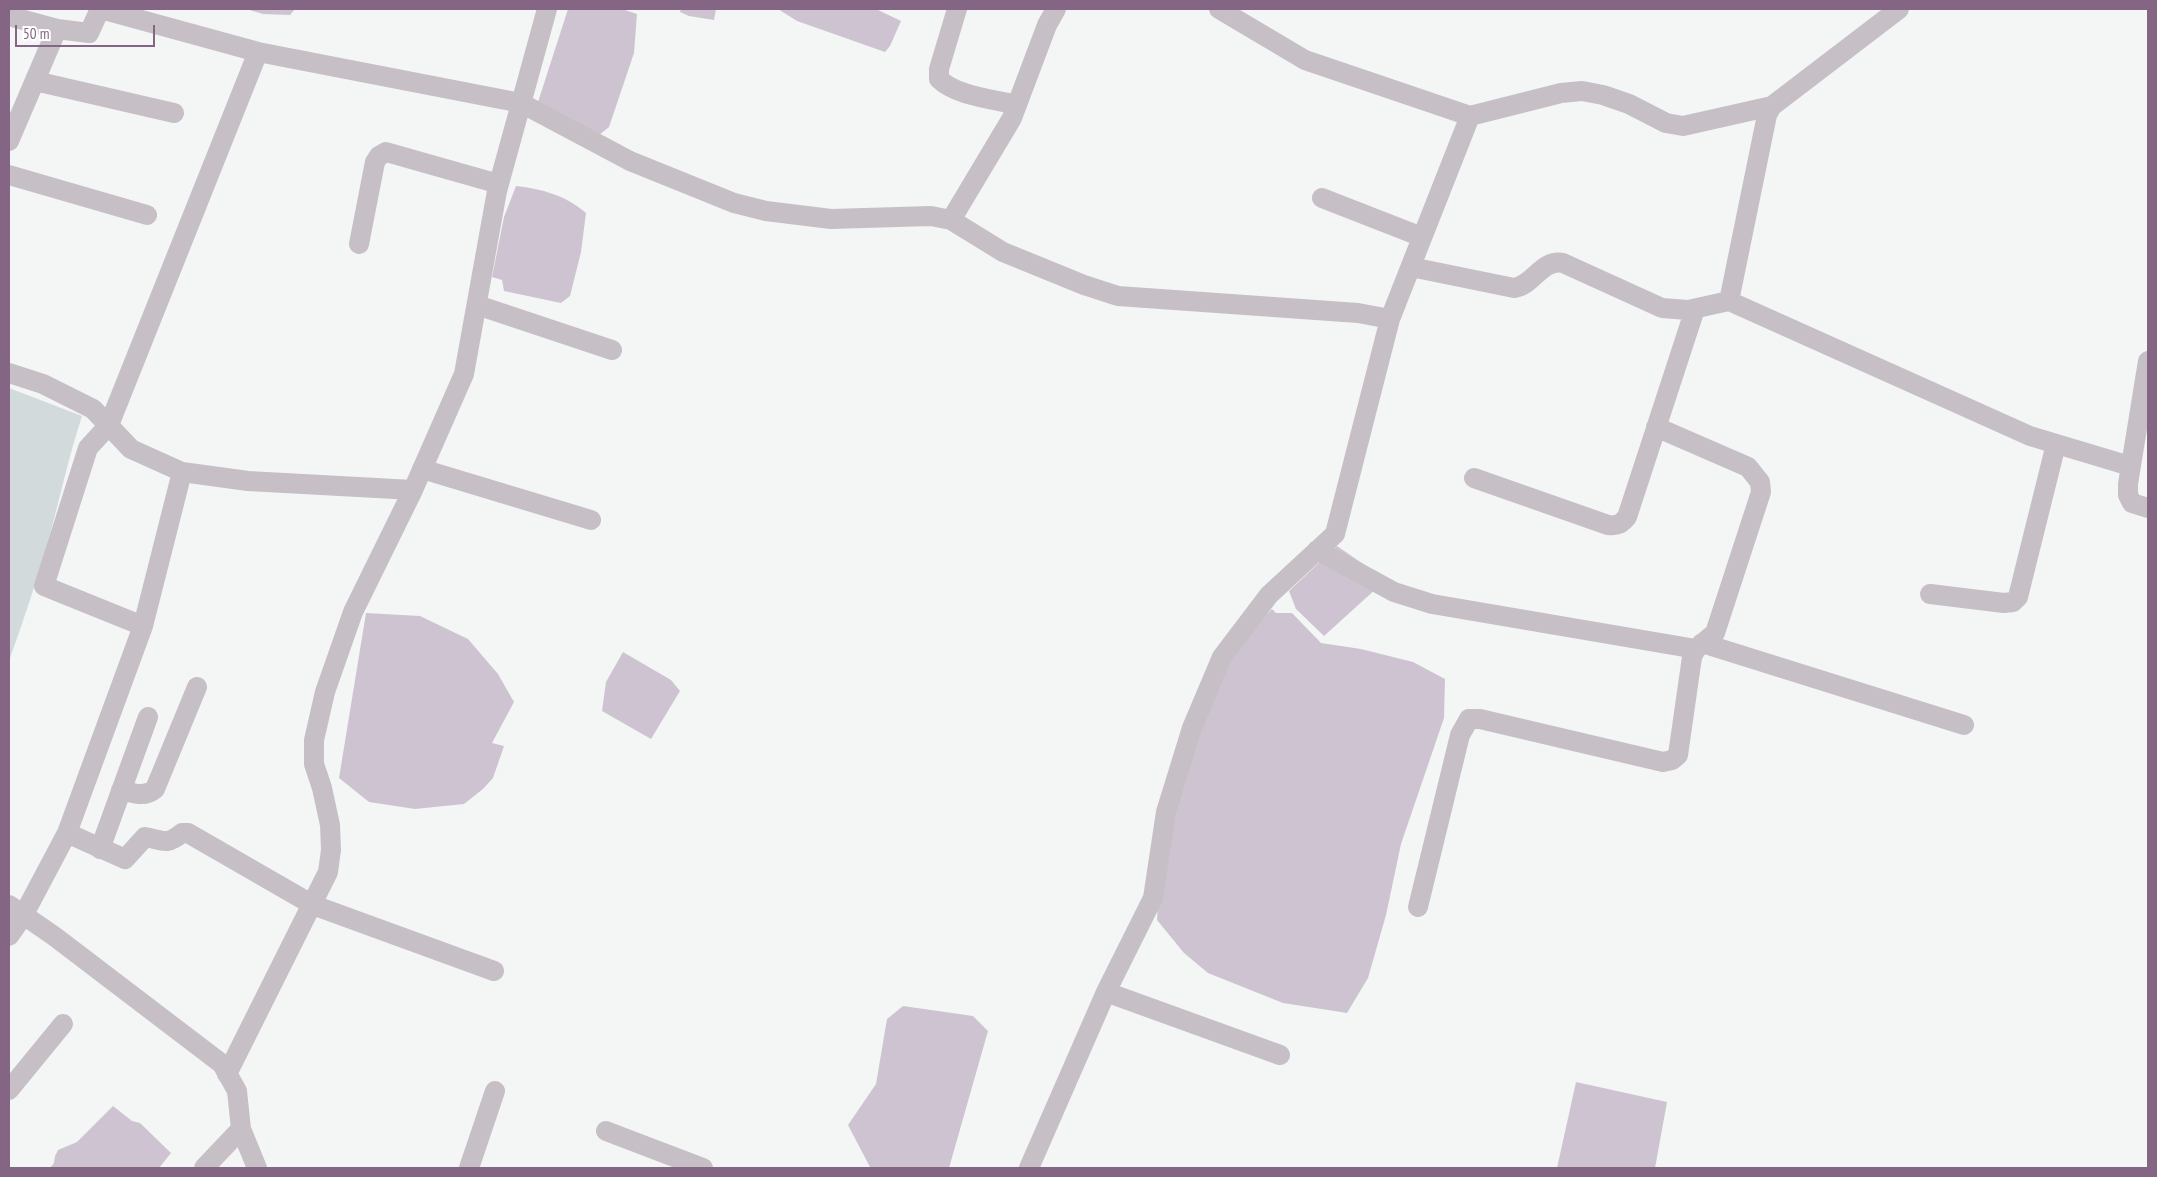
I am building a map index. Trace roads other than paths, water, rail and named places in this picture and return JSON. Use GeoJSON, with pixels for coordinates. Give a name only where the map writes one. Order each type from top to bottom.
{"type":"FeatureCollection","features":[{"type":"Feature","properties":{"kind":"street"},"geometry":{"type":"LineString","coordinates":[[19,15],[57,29],[89,33],[101,9],[258,52],[521,103],[630,161],[734,203],[766,211],[831,219],[931,216],[951,220],[1003,252],[1084,285],[1118,296],[1358,312],[1390,319]]}},
{"type":"Feature","properties":{"kind":"street"},"geometry":{"type":"LineString","coordinates":[[227,1074],[328,872],[331,850],[330,825],[322,788],[314,764],[314,740],[325,692],[353,612],[414,490],[464,374],[499,184],[547,9]]}},
{"type":"Feature","properties":{"kind":"street"},"geometry":{"type":"LineString","coordinates":[[958,9],[939,69],[939,79],[946,86],[956,90],[1016,105]]}},
{"type":"Feature","properties":{"kind":"street"},"geometry":{"type":"LineString","coordinates":[[951,220],[1006,128],[1047,25],[1056,9]]}},
{"type":"Feature","properties":{"kind":"street"},"geometry":{"type":"LineString","coordinates":[[1219,9],[1304,60],[1470,116],[1561,94],[1582,91],[1629,104],[1666,123],[1683,126],[1772,106]]}},
{"type":"Feature","properties":{"kind":"street"},"geometry":{"type":"LineString","coordinates":[[1729,302],[1767,115],[1772,106],[1899,9]]}},
{"type":"Feature","properties":{"kind":"street"},"geometry":{"type":"LineString","coordinates":[[9,141],[57,29]]}},
{"type":"Feature","properties":{"kind":"street"},"geometry":{"type":"LineString","coordinates":[[143,626],[44,586],[88,448],[109,425],[258,52]]}},
{"type":"Feature","properties":{"kind":"street"},"geometry":{"type":"LineString","coordinates":[[35,81],[174,113]]}},
{"type":"Feature","properties":{"kind":"street"},"geometry":{"type":"LineString","coordinates":[[1032,1167],[1106,992],[1153,898],[1166,812],[1192,728],[1222,657],[1269,595],[1335,534],[1390,319],[1470,116]]}},
{"type":"Feature","properties":{"kind":"street"},"geometry":{"type":"LineString","coordinates":[[359,244],[375,162],[379,156],[386,152],[499,184]]}},
{"type":"Feature","properties":{"kind":"street"},"geometry":{"type":"LineString","coordinates":[[9,175],[147,215]]}},
{"type":"Feature","properties":{"kind":"street"},"geometry":{"type":"LineString","coordinates":[[1322,198],[1422,237]]}},
{"type":"Feature","properties":{"kind":"street"},"geometry":{"type":"LineString","coordinates":[[1411,267],[1514,288],[1522,287],[1545,266],[1555,261],[1564,263],[1662,308],[1674,310],[1695,309],[1729,302],[2018,431],[2130,466]]}},
{"type":"Feature","properties":{"kind":"street"},"geometry":{"type":"LineString","coordinates":[[477,305],[612,350]]}},
{"type":"Feature","properties":{"kind":"street"},"geometry":{"type":"LineString","coordinates":[[1474,478],[1608,525],[1616,526],[1622,524],[1627,517],[1695,309]]}},
{"type":"Feature","properties":{"kind":"street"},"geometry":{"type":"LineString","coordinates":[[9,373],[66,394],[93,409],[131,449],[182,472],[248,481],[414,490]]}},
{"type":"Feature","properties":{"kind":"street"},"geometry":{"type":"LineString","coordinates":[[2147,374],[2142,438],[2130,466],[2128,495],[2132,503],[2148,508]]}},
{"type":"Feature","properties":{"kind":"street"},"geometry":{"type":"LineString","coordinates":[[1418,907],[1460,735],[1469,719],[1480,719],[1663,762],[1672,760],[1678,754],[1692,657],[1699,646],[1709,640],[1715,632],[1761,492],[1760,482],[1748,468],[1656,427]]}},
{"type":"Feature","properties":{"kind":"street"},"geometry":{"type":"LineString","coordinates":[[1930,594],[2004,603],[2012,602],[2018,597],[2056,444]]}},
{"type":"Feature","properties":{"kind":"street"},"geometry":{"type":"LineString","coordinates":[[422,469],[591,520]]}},
{"type":"Feature","properties":{"kind":"street"},"geometry":{"type":"LineString","coordinates":[[9,936],[16,910],[67,833],[143,626],[182,472]]}},
{"type":"Feature","properties":{"kind":"street"},"geometry":{"type":"LineString","coordinates":[[1317,550],[1394,592],[1432,604],[1699,646],[1964,725]]}},
{"type":"Feature","properties":{"kind":"street"},"geometry":{"type":"LineString","coordinates":[[121,790],[140,795],[148,794],[155,789],[197,686]]}},
{"type":"Feature","properties":{"kind":"street"},"geometry":{"type":"LineString","coordinates":[[100,849],[148,717]]}},
{"type":"Feature","properties":{"kind":"street"},"geometry":{"type":"LineString","coordinates":[[67,833],[125,859],[145,837],[171,842],[182,833],[188,833],[313,905],[494,971]]}},
{"type":"Feature","properties":{"kind":"street"},"geometry":{"type":"LineString","coordinates":[[16,910],[54,936],[222,1064],[237,1091],[241,1129],[258,1168]]}},
{"type":"Feature","properties":{"kind":"street"},"geometry":{"type":"LineString","coordinates":[[1106,992],[1280,1055]]}},
{"type":"Feature","properties":{"kind":"street"},"geometry":{"type":"LineString","coordinates":[[9,1090],[63,1024]]}},
{"type":"Feature","properties":{"kind":"street"},"geometry":{"type":"LineString","coordinates":[[468,1168],[495,1091]]}},
{"type":"Feature","properties":{"kind":"street"},"geometry":{"type":"LineString","coordinates":[[204,1168],[241,1129]]}},
{"type":"Feature","properties":{"kind":"street"},"geometry":{"type":"LineString","coordinates":[[606,1131],[703,1168]]}}]}
